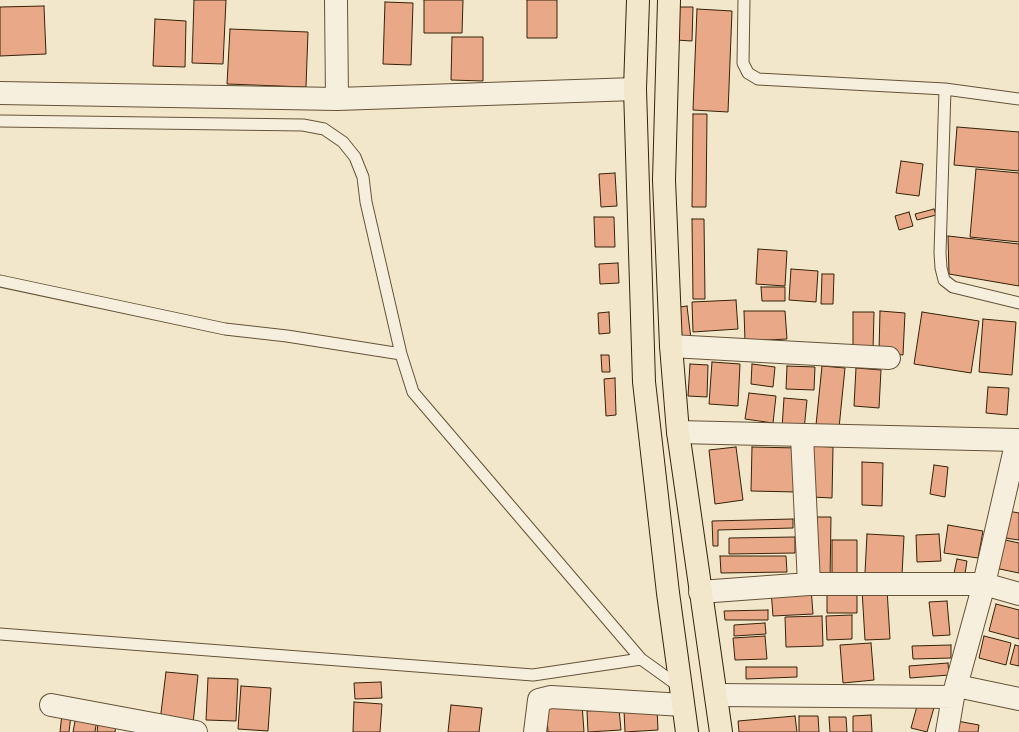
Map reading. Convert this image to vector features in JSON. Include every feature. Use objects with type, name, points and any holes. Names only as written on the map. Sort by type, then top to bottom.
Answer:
[{"type":"main road","points":[[638,0],[635,89],[644,382],[681,696],[687,732]]},
{"type":"main road","points":[[669,0],[664,180],[670,346],[678,432],[721,732]]},
{"type":"street","points":[[336,0],[337,99]]},
{"type":"street","points":[[0,93],[337,99],[635,89]]},
{"type":"street","points":[[670,346],[889,358]]},
{"type":"street","points":[[678,432],[802,436],[1018,437],[1011,498],[984,584],[955,691],[947,732]]},
{"type":"street","points":[[802,436],[808,584]]},
{"type":"street","points":[[700,592],[808,584],[984,584],[1019,594]]},
{"type":"street","points":[[716,695],[955,691],[1019,699]]},
{"type":"street","points":[[535,732],[539,700],[551,697],[681,696]]},
{"type":"street","points":[[51,705],[196,732]]},
{"type":"lane","points":[[744,0],[743,63],[748,73],[758,79],[945,89],[1019,99]]},
{"type":"lane","points":[[945,89],[940,253],[941,268],[944,280],[953,287],[1019,303]]},
{"type":"lane","points":[[0,121],[303,125],[324,130],[343,142],[355,157],[363,177],[366,202],[401,354],[413,392],[640,659],[681,696]]},
{"type":"lane","points":[[0,282],[225,329],[287,336],[401,354]]},
{"type":"lane","points":[[0,634],[533,675],[640,659]]},
{"type":"building","points":[[194,0],[226,0],[223,64],[192,63]]},
{"type":"building","points":[[424,0],[463,0],[462,33],[424,33]]},
{"type":"building","points":[[527,0],[557,0],[557,38],[527,38]]},
{"type":"building","points":[[385,2],[413,3],[411,65],[383,64]]},
{"type":"building","points":[[44,6],[46,54],[0,56],[0,7]]},
{"type":"building","points":[[678,7],[693,7],[692,41],[676,40]]},
{"type":"building","points":[[697,9],[732,11],[728,112],[693,110]]},
{"type":"building","points":[[155,19],[186,21],[185,67],[153,66]]},
{"type":"building","points":[[230,29],[308,32],[306,87],[227,84]]},
{"type":"building","points":[[452,37],[483,37],[483,81],[451,80]]},
{"type":"building","points":[[693,114],[707,114],[706,207],[692,207]]},
{"type":"building","points":[[957,127],[1019,132],[1019,171],[954,165]]},
{"type":"building","points":[[901,161],[923,164],[919,196],[896,193]]},
{"type":"building","points":[[976,169],[1019,173],[1019,242],[970,237]]},
{"type":"building","points":[[615,173],[617,206],[601,207],[599,174]]},
{"type":"building","points":[[934,209],[936,215],[917,220],[915,214]]},
{"type":"building","points":[[909,212],[913,226],[899,230],[895,216]]},
{"type":"building","points":[[594,217],[614,217],[615,247],[595,247]]},
{"type":"building","points":[[692,219],[704,219],[705,299],[693,299]]},
{"type":"building","points":[[948,236],[1019,244],[1019,286],[949,274]]},
{"type":"building","points":[[758,249],[787,251],[785,286],[756,284]]},
{"type":"building","points":[[618,263],[619,283],[600,284],[599,264]]},
{"type":"building","points":[[791,269],[818,271],[816,302],[789,300]]},
{"type":"building","points":[[822,274],[834,274],[833,304],[821,304]]},
{"type":"building","points":[[761,287],[785,287],[785,301],[762,301]]},
{"type":"building","points":[[736,300],[738,329],[693,332],[692,302]]},
{"type":"building","points":[[687,306],[691,339],[677,341],[673,308]]},
{"type":"building","points":[[744,311],[785,311],[787,339],[745,341]]},
{"type":"building","points":[[880,311],[905,313],[903,355],[879,352]]},
{"type":"building","points":[[609,312],[610,333],[599,334],[598,313]]},
{"type":"building","points":[[853,312],[874,312],[873,351],[853,351]]},
{"type":"building","points":[[922,312],[979,321],[971,373],[914,364]]},
{"type":"building","points":[[983,319],[1016,322],[1012,375],[979,372]]},
{"type":"building","points":[[601,355],[609,355],[610,372],[602,372]]},
{"type":"building","points":[[712,362],[740,364],[738,406],[709,404]]},
{"type":"building","points":[[690,364],[708,365],[707,397],[688,396]]},
{"type":"building","points":[[752,364],[775,367],[773,387],[751,384]]},
{"type":"building","points":[[787,366],[815,367],[814,390],[786,389]]},
{"type":"building","points":[[822,366],[845,368],[839,428],[816,425]]},
{"type":"building","points":[[856,368],[881,370],[879,408],[854,406]]},
{"type":"building","points":[[615,378],[616,415],[606,416],[604,379]]},
{"type":"building","points":[[988,387],[1009,388],[1007,415],[986,413]]},
{"type":"building","points":[[749,393],[776,396],[773,423],[745,419]]},
{"type":"building","points":[[784,398],[807,400],[804,430],[782,428]]},
{"type":"building","points":[[813,446],[833,447],[832,498],[812,497]]},
{"type":"building","points":[[736,447],[743,500],[715,504],[709,450]]},
{"type":"building","points":[[752,447],[798,448],[797,492],[751,491]]},
{"type":"building","points":[[862,462],[883,463],[882,506],[862,505]]},
{"type":"building","points":[[934,465],[948,467],[945,497],[930,494]]},
{"type":"building","points":[[1002,510],[1019,513],[1019,540],[998,537]]},
{"type":"building","points":[[814,517],[831,517],[830,581],[813,581]]},
{"type":"building","points":[[793,519],[793,528],[718,530],[718,546],[713,546],[712,521]]},
{"type":"building","points":[[948,525],[983,531],[978,558],[944,553]]},
{"type":"building","points":[[867,534],[904,536],[902,575],[865,573]]},
{"type":"building","points":[[939,534],[941,561],[917,562],[916,535]]},
{"type":"building","points":[[795,537],[795,553],[729,554],[729,538]]},
{"type":"building","points":[[996,538],[1019,543],[1019,573],[990,567]]},
{"type":"building","points":[[832,540],[857,540],[857,574],[832,574]]},
{"type":"building","points":[[720,556],[786,556],[787,572],[721,573]]},
{"type":"building","points":[[957,559],[967,561],[964,580],[953,578]]},
{"type":"building","points":[[811,588],[813,614],[773,616],[771,590]]},
{"type":"building","points":[[887,589],[890,639],[865,640],[862,590]]},
{"type":"building","points":[[827,591],[857,591],[857,613],[827,613]]},
{"type":"building","points":[[947,601],[950,635],[933,636],[929,602]]},
{"type":"building","points":[[996,604],[1019,610],[1019,639],[989,631]]},
{"type":"building","points":[[768,610],[768,620],[725,620],[724,611]]},
{"type":"building","points":[[852,615],[852,639],[827,640],[826,616]]},
{"type":"building","points":[[822,616],[823,646],[786,647],[785,617]]},
{"type":"building","points":[[765,623],[766,634],[734,636],[734,625]]},
{"type":"building","points":[[765,636],[767,659],[735,660],[733,638]]},
{"type":"building","points":[[984,636],[1011,643],[1006,665],[979,658]]},
{"type":"building","points":[[871,643],[874,680],[843,683],[840,645]]},
{"type":"building","points":[[951,645],[951,658],[913,659],[912,646]]},
{"type":"building","points":[[1015,645],[1019,646],[1019,666],[1010,664]]},
{"type":"building","points":[[948,663],[949,675],[910,678],[909,666]]},
{"type":"building","points":[[746,667],[797,667],[797,677],[746,679]]},
{"type":"building","points":[[166,672],[198,675],[193,724],[160,721]]},
{"type":"building","points":[[208,678],[238,679],[236,721],[206,720]]},
{"type":"building","points":[[381,682],[382,698],[355,699],[354,683]]},
{"type":"building","points":[[241,686],[271,688],[268,731],[238,729]]},
{"type":"building","points":[[919,699],[935,704],[927,732],[911,728]]},
{"type":"building","points":[[354,702],[382,704],[380,732],[353,732]]},
{"type":"building","points":[[582,704],[584,732],[548,732],[546,706]]},
{"type":"building","points":[[451,705],[482,708],[479,732],[448,732]]},
{"type":"building","points":[[657,708],[658,730],[625,732],[624,710]]},
{"type":"building","points":[[619,709],[621,730],[588,732],[587,711]]},
{"type":"building","points":[[62,714],[71,715],[69,732],[60,732]]},
{"type":"building","points":[[871,715],[872,732],[853,732],[853,716]]},
{"type":"building","points":[[76,716],[97,719],[95,732],[73,732]]},
{"type":"building","points":[[795,716],[797,732],[739,732],[738,721]]},
{"type":"building","points":[[799,716],[818,716],[819,732],[799,732]]},
{"type":"building","points":[[829,717],[846,717],[847,732],[830,732]]},
{"type":"building","points":[[957,721],[979,725],[978,732],[955,732]]},
{"type":"building","points":[[98,724],[116,726],[115,732],[97,732]]}]
